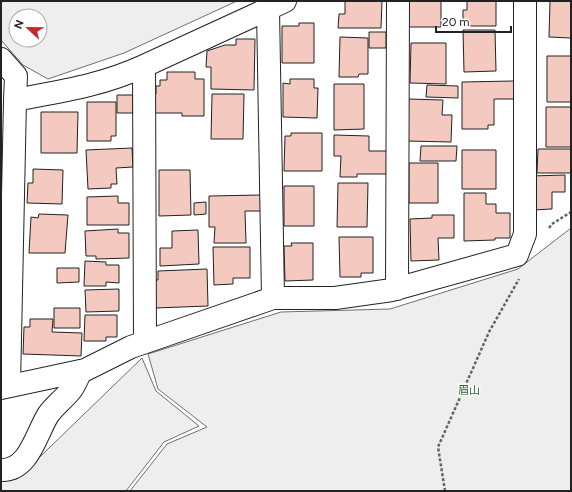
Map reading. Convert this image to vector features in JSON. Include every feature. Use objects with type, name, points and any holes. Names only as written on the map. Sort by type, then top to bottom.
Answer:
[{"type":"street","points":[[397,289],[398,1]]},
{"type":"street","points":[[1,59],[16,76],[5,387],[81,371],[131,347],[273,298],[335,298],[397,289],[517,255],[525,234],[525,1]]},
{"type":"street","points":[[15,100],[92,86],[117,78],[277,5],[273,298]]},
{"type":"street","points":[[144,66],[145,342]]},
{"type":"street","points":[[1,470],[7,470],[18,465],[31,450],[49,414],[72,390],[81,371]]},
{"type":"path","points":[[548,231],[552,224],[571,212]]},
{"type":"path","points":[[445,491],[438,447],[489,332],[520,278]]},
{"type":"green space","points":[[1,1],[237,1],[124,53],[48,79],[23,65],[8,48],[48,48],[48,8],[8,8],[8,48],[1,40]]},
{"type":"green space","name":"眉山","points":[[571,228],[571,491],[130,491],[167,444],[207,427],[158,389],[148,354],[281,312],[390,309],[518,269]]},
{"type":"green space","points":[[142,358],[156,391],[199,426],[164,442],[126,491],[1,491],[1,477],[17,479]]},
{"type":"building","points":[[345,1],[382,1],[381,28],[338,28],[339,14],[345,14]]},
{"type":"building","points":[[408,1],[441,1],[441,27],[408,27]]},
{"type":"building","points":[[467,1],[496,1],[496,26],[463,26],[463,10],[467,10]]},
{"type":"building","points":[[550,1],[571,1],[571,38],[549,37]]},
{"type":"building","points":[[299,23],[314,23],[314,63],[282,63],[282,26],[299,26]]},
{"type":"building","points":[[463,30],[495,30],[496,71],[464,72]]},
{"type":"building","points":[[369,32],[386,32],[386,48],[369,48]]},
{"type":"building","points":[[340,37],[368,38],[368,74],[359,74],[358,77],[339,77]]},
{"type":"building","points":[[236,39],[255,39],[254,90],[211,89],[211,67],[206,67],[207,51],[225,45],[236,45]]},
{"type":"building","points":[[411,43],[446,43],[446,84],[410,83]]},
{"type":"building","points":[[547,56],[571,56],[571,102],[547,102]]},
{"type":"building","points":[[167,72],[195,72],[195,79],[204,79],[204,116],[182,116],[182,113],[150,113],[150,94],[156,94],[156,86],[160,86],[160,80],[167,80]]},
{"type":"building","points":[[290,79],[314,79],[314,88],[318,88],[317,118],[283,117],[283,83],[290,84]]},
{"type":"building","points":[[514,81],[515,99],[494,99],[494,125],[488,125],[488,129],[462,129],[462,82]]},
{"type":"building","points":[[334,84],[364,84],[364,129],[334,130]]},
{"type":"building","points":[[427,85],[458,86],[458,98],[426,97]]},
{"type":"building","points":[[212,94],[244,94],[243,139],[211,139]]},
{"type":"building","points":[[117,95],[133,95],[133,113],[117,113]]},
{"type":"building","points":[[408,99],[443,100],[442,115],[452,115],[451,142],[407,141]]},
{"type":"building","points":[[87,102],[116,102],[116,136],[111,136],[111,141],[87,141]]},
{"type":"building","points":[[546,107],[571,107],[571,147],[546,147]]},
{"type":"building","points":[[41,112],[78,112],[77,153],[41,153]]},
{"type":"building","points":[[291,133],[322,133],[322,171],[284,171],[285,136],[291,136]]},
{"type":"building","points":[[334,135],[369,136],[369,151],[387,151],[387,174],[357,174],[357,177],[340,177],[341,156],[334,156]]},
{"type":"building","points":[[421,146],[457,146],[456,161],[420,161]]},
{"type":"building","points":[[132,148],[133,167],[116,168],[117,184],[111,184],[111,188],[88,189],[86,150]]},
{"type":"building","points":[[538,149],[571,149],[571,173],[537,173]]},
{"type":"building","points":[[462,150],[496,150],[496,189],[462,189]]},
{"type":"building","points":[[409,163],[438,163],[438,203],[409,203]]},
{"type":"building","points":[[33,169],[63,170],[62,204],[27,203],[28,183],[33,183]]},
{"type":"building","points":[[159,170],[190,170],[191,215],[159,216]]},
{"type":"building","points":[[565,175],[565,192],[552,192],[552,209],[532,210],[531,176]]},
{"type":"building","points":[[338,183],[368,183],[367,227],[337,227]]},
{"type":"building","points":[[284,186],[314,186],[314,226],[284,226]]},
{"type":"building","points":[[464,193],[486,193],[486,204],[496,204],[496,213],[510,213],[510,238],[464,241]]},
{"type":"building","points":[[261,195],[261,211],[245,211],[246,243],[214,243],[215,227],[209,227],[209,196]]},
{"type":"building","points":[[118,196],[118,203],[129,203],[129,225],[87,225],[87,197]]},
{"type":"building","points":[[206,202],[206,214],[194,215],[194,203]]},
{"type":"building","points":[[39,214],[68,215],[65,253],[29,253],[31,217],[38,218]]},
{"type":"building","points":[[432,215],[454,215],[454,238],[438,238],[439,260],[411,261],[410,219],[432,218]]},
{"type":"building","points":[[118,229],[118,233],[129,233],[129,258],[96,259],[96,256],[86,256],[85,231]]},
{"type":"building","points":[[198,230],[199,264],[160,266],[160,248],[172,248],[172,231]]},
{"type":"building","points":[[339,237],[373,237],[373,273],[361,273],[361,277],[340,277]]},
{"type":"building","points":[[291,243],[313,243],[313,280],[285,281],[284,246],[292,246]]},
{"type":"building","points":[[213,247],[250,247],[250,278],[233,278],[233,284],[214,285]]},
{"type":"building","points":[[85,261],[106,262],[106,265],[119,265],[119,283],[106,282],[106,286],[84,286]]},
{"type":"building","points":[[57,268],[79,268],[79,282],[57,283]]},
{"type":"building","points":[[207,269],[208,306],[155,308],[155,280],[158,280],[158,271]]},
{"type":"building","points":[[119,289],[119,311],[86,312],[85,290]]},
{"type":"building","points":[[54,308],[80,308],[80,328],[54,328]]},
{"type":"building","points":[[85,315],[117,315],[117,337],[106,337],[106,341],[84,341]]},
{"type":"building","points":[[30,319],[53,319],[52,332],[82,333],[81,356],[23,354],[24,327],[30,327]]}]
